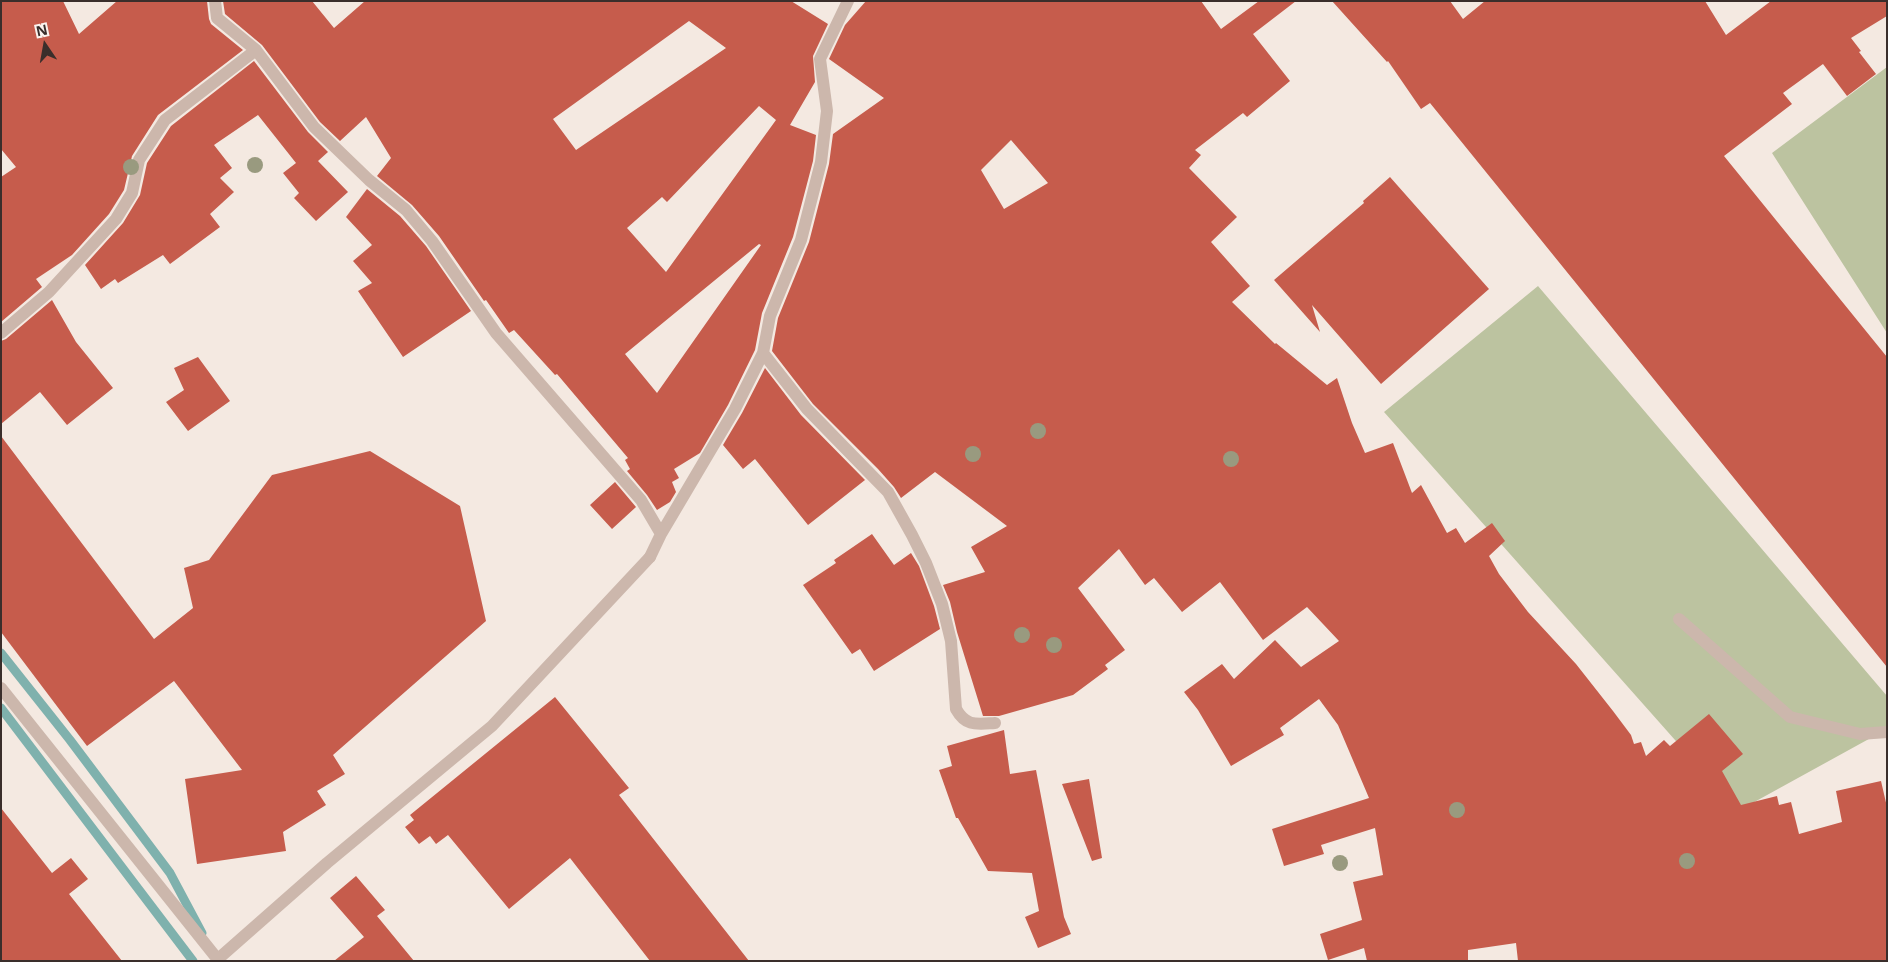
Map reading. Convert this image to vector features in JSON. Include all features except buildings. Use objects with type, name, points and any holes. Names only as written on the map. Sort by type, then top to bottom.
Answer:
[{"type":"street","points":[[215,1],[216,18],[256,50],[314,127],[369,180],[406,210],[432,241],[496,333],[641,500],[662,534]]},
{"type":"street","points":[[1,688],[219,960],[327,863],[492,726],[650,557],[735,409],[763,353],[770,316],[801,240],[821,162],[827,111],[820,60],[848,1]]},
{"type":"street","points":[[1,333],[49,292],[116,219],[132,193],[139,160],[164,120],[256,50]]},
{"type":"street","points":[[763,353],[807,409],[888,492],[926,563],[942,604],[951,641],[956,709],[961,718],[970,723],[995,723]]},
{"type":"street","points":[[1679,619],[1790,717],[1860,734],[1887,732]]},
{"type":"green space","points":[[1887,67],[1887,333],[1772,153]]},
{"type":"green space","points":[[1538,286],[1887,696],[1887,729],[1738,811],[1384,412]]},
{"type":"waterway","points":[[1,653],[70,740],[170,873],[202,933]]},
{"type":"waterway","points":[[1,708],[193,961]]}]
